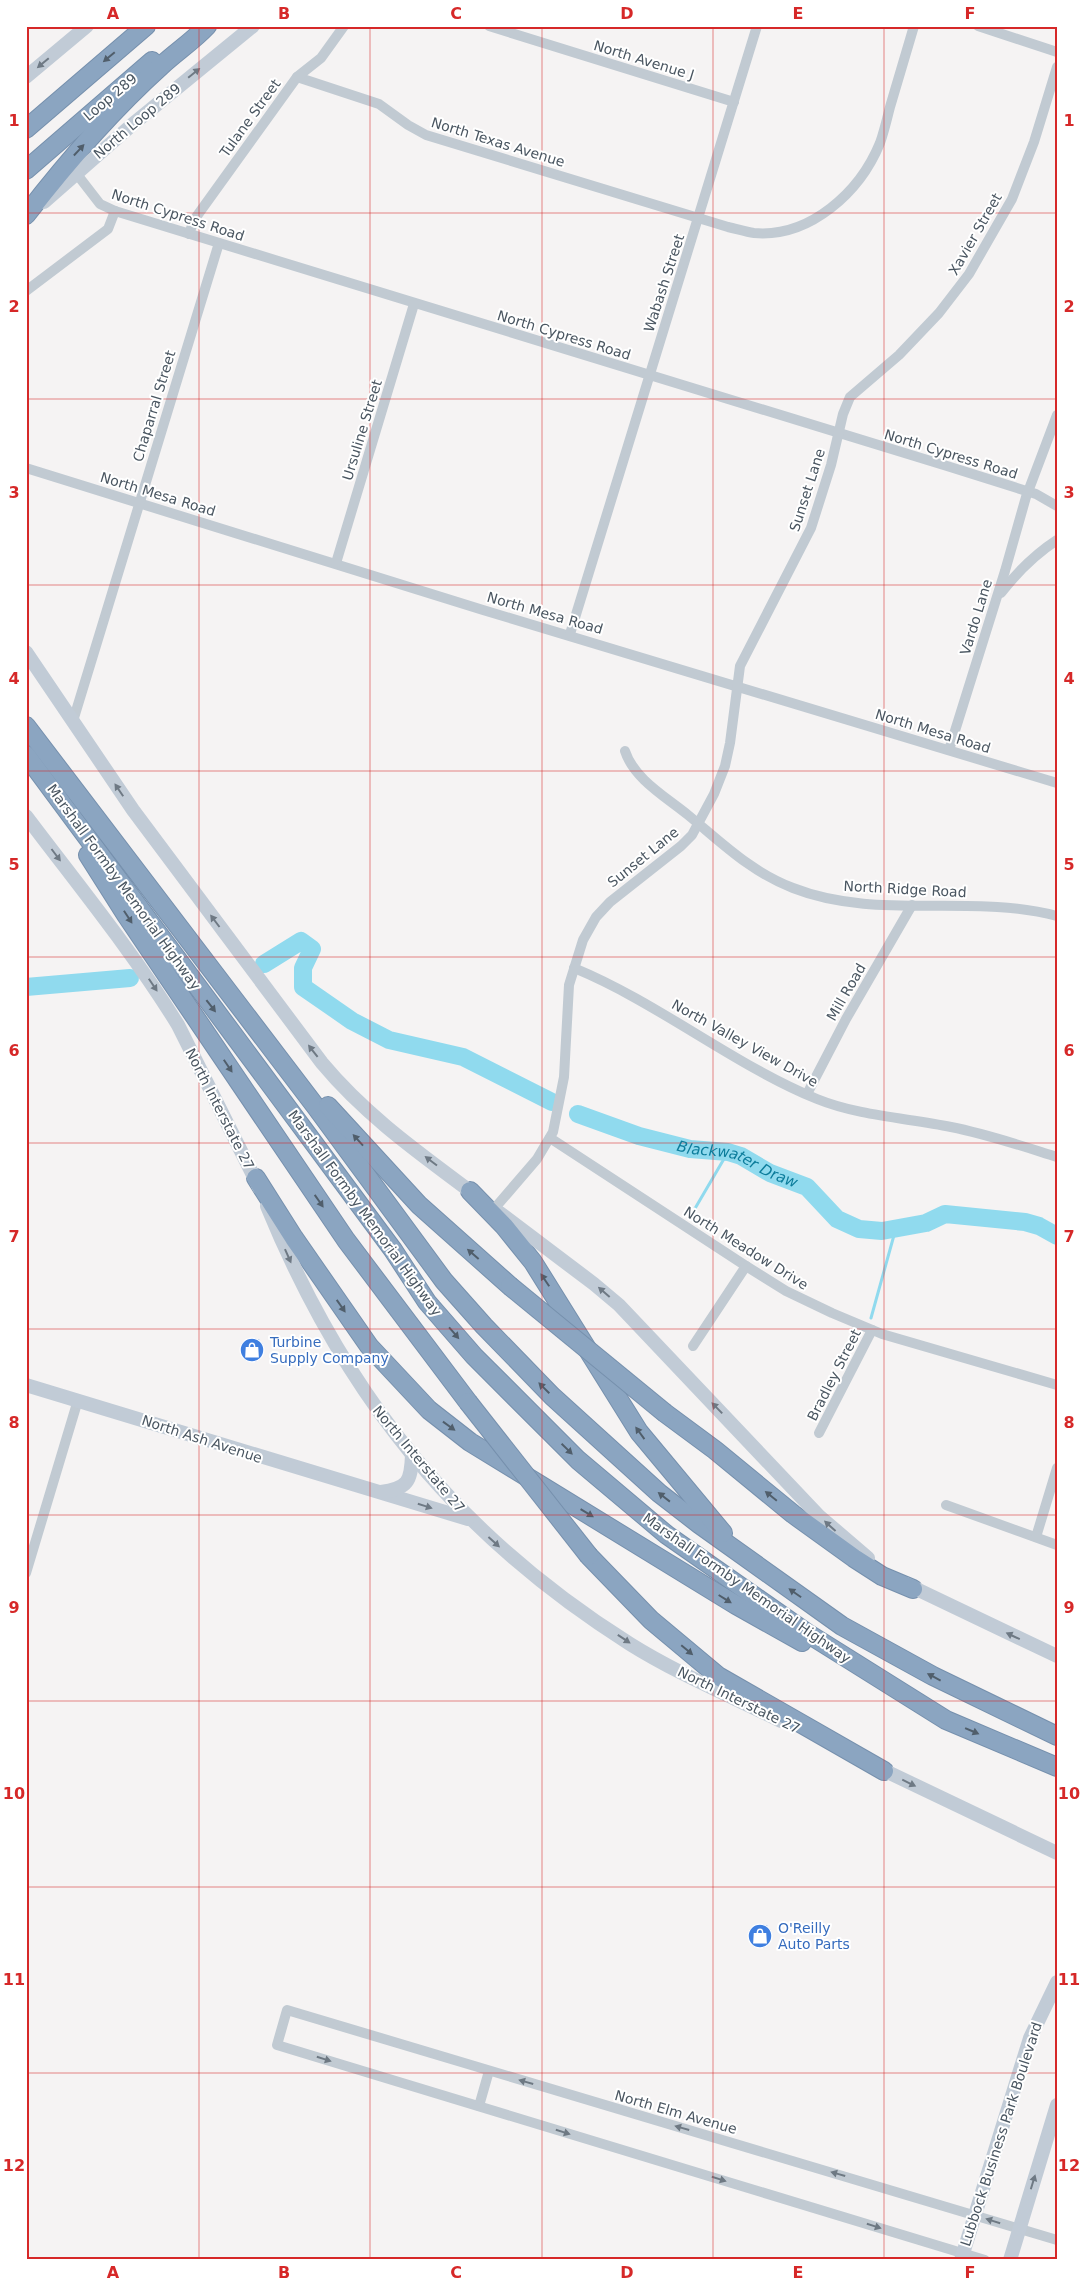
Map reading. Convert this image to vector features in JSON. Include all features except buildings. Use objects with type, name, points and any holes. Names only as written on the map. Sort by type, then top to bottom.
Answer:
[{"type":"highway","points":[[26,129],[146,26]]},
{"type":"highway","name":"Loop 289","points":[[26,170],[98,106],[195,26]]},
{"type":"highway","points":[[26,216],[65,165],[161,66],[207,26]]},
{"type":"highway","name":"Marshall Formby Memorial Highway","points":[[26,726],[316,1108],[433,1267],[484,1326],[558,1402],[632,1470],[699,1524],[842,1626],[933,1676],[1057,1736]]},
{"type":"highway","points":[[26,757],[126,915],[318,1200],[468,1402],[589,1556],[651,1620],[718,1676],[884,1771]]},
{"type":"highway","name":"Marshall Formby Memorial Highway","points":[[26,757],[393,1250],[427,1302],[474,1356],[578,1460],[667,1535],[807,1633],[946,1720],[1057,1767]]},
{"type":"highway","points":[[223,987],[386,1172],[455,1239],[664,1412],[715,1450],[793,1514],[882,1576],[913,1589]]},
{"type":"highway","points":[[256,1178],[341,1308],[370,1346],[401,1382],[444,1422],[470,1442],[736,1606],[946,1720]]},
{"type":"highway","points":[[470,1191],[504,1226],[533,1262],[638,1432],[738,1551]]},
{"type":"main road","points":[[26,77],[87,26]]},
{"type":"main road","name":"North Loop 289","points":[[26,220],[76,173],[253,26]]},
{"type":"main road","points":[[26,652],[166,857],[256,978],[337,1081],[380,1123],[594,1284],[619,1305],[819,1516],[881,1569],[913,1589],[1057,1656]]},
{"type":"main road","name":"North Interstate 27","points":[[26,816],[161,998],[178,1026],[256,1178],[289,1258],[337,1350],[383,1419],[412,1455],[471,1520],[524,1568],[566,1601],[631,1644],[701,1682],[1057,1852]]},
{"type":"main road","name":"North Ash Avenue","points":[[26,1385],[211,1443],[471,1520]]},
{"type":"main road","name":"North Ash Avenue","points":[[378,1492],[396,1490],[404,1485],[412,1469],[412,1455]]},
{"type":"main road","name":"Lubbock Business Park Boulevard","points":[[962,2256],[1030,2038],[1057,1982]]},
{"type":"main road","points":[[1010,2260],[1057,2105]]},
{"type":"street","name":"Tulane Street","points":[[189,234],[194,220],[297,77],[321,58],[344,26]]},
{"type":"street","name":"North Avenue J","points":[[489,26],[734,102]]},
{"type":"street","name":"Wabash Street","points":[[570,634],[757,26]]},
{"type":"street","name":"North Texas Avenue","points":[[297,77],[379,104],[408,125],[426,135],[699,218],[755,233],[781,231],[810,222],[835,204],[862,175],[880,143],[914,26]]},
{"type":"street","points":[[978,26],[1057,52]]},
{"type":"street","name":"Xavier Street","points":[[838,433],[850,397],[899,355],[939,313],[970,274],[991,239],[1012,199],[1034,142],[1057,67]]},
{"type":"street","name":"North Cypress Road","points":[[76,173],[100,204],[115,211],[1028,492],[1057,506]]},
{"type":"street","points":[[26,290],[108,229],[115,211]]},
{"type":"street","name":"Chaparral Street","points":[[73,721],[138,502],[219,243]]},
{"type":"street","name":"Ursuline Street","points":[[336,563],[414,304]]},
{"type":"street","name":"Vardo Lane","points":[[949,750],[1028,492],[1057,414]]},
{"type":"street","name":"Sunset Lane","points":[[494,1209],[537,1159],[550,1138],[557,1116],[564,1077],[567,997],[583,940],[596,917],[610,902],[681,846],[699,824],[714,794],[726,766],[736,685],[745,654],[811,528],[838,433]]},
{"type":"street","name":"North Mesa Road","points":[[26,468],[483,610],[570,634],[1057,783]]},
{"type":"street","points":[[996,600],[1017,572],[1038,552],[1057,540]]},
{"type":"street","name":"North Ridge Road","points":[[625,751],[633,769],[739,859],[772,879],[794,889],[833,899],[912,905],[994,907],[1031,910],[1057,916]]},
{"type":"street","name":"Mill Road","points":[[807,1094],[846,1018],[912,905]]},
{"type":"street","name":"North Valley View Drive","points":[[574,968],[606,981],[746,1062],[807,1094],[835,1106],[951,1127],[1057,1157]]},
{"type":"street","name":"North Meadow Drive","points":[[550,1138],[786,1291],[872,1330],[1057,1385]]},
{"type":"street","points":[[693,1346],[746,1266]]},
{"type":"street","name":"Bradley Street","points":[[819,1433],[872,1330]]},
{"type":"street","points":[[26,1573],[78,1400]]},
{"type":"street","points":[[1036,1537],[1057,1468]]},
{"type":"street","points":[[946,1505],[1057,1544]]},
{"type":"street","name":"North Elm Avenue","points":[[479,2106],[277,2045],[287,2010],[1057,2240]]},
{"type":"street","points":[[489,2071],[479,2106],[962,2256],[985,2260]]},
{"type":"waterway","name":"Blackwater Draw","points":[[264,964],[301,941],[312,949],[303,968],[303,987],[352,1021],[389,1040],[463,1057],[552,1102]]},
{"type":"waterway","name":"Blackwater Draw","points":[[26,987],[130,978]]},
{"type":"waterway","name":"Blackwater Draw","points":[[578,1114],[639,1136],[690,1149],[728,1152],[741,1156],[770,1173],[807,1187],[837,1219],[859,1229],[882,1231],[926,1223],[945,1214],[1025,1222],[1039,1226],[1057,1236]]},
{"type":"waterway","points":[[690,1217],[728,1152]]},
{"type":"waterway","points":[[871,1318],[896,1228]]},
{"type":"place","name":"Turbine Supply Company","points":[[252,1350]]},
{"type":"place","name":"O'Reilly Auto Parts","points":[[760,1936]]}]
